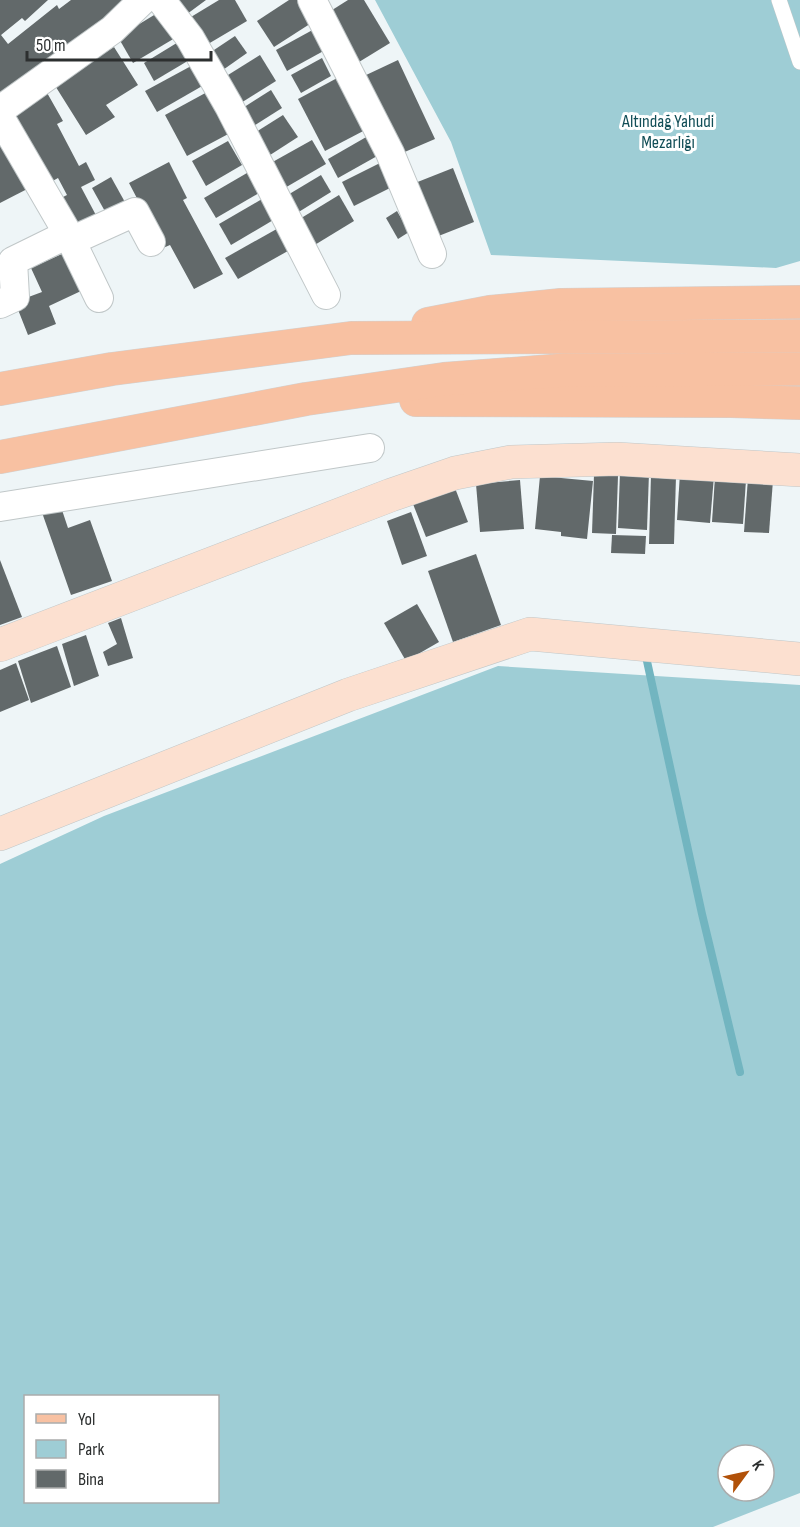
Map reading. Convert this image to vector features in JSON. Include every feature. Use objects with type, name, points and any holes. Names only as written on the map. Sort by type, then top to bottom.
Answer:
[{"type":"main road","points":[[0,389],[112,369],[351,338],[490,312],[561,305],[800,302]]},
{"type":"main road","points":[[0,457],[306,399],[444,378],[565,354],[800,336]]},
{"type":"main road","points":[[351,338],[800,369]]},
{"type":"main road","points":[[306,399],[800,402]]},
{"type":"street","points":[[0,110],[112,30],[143,0]]},
{"type":"street","points":[[161,0],[190,38],[229,106],[326,295]]},
{"type":"street","points":[[312,0],[390,153],[432,254]]},
{"type":"street","points":[[0,117],[70,238],[99,298]]},
{"type":"street","points":[[0,304],[15,297],[13,261],[135,212],[151,242]]},
{"type":"street","points":[[0,507],[370,448]]},
{"type":"street","points":[[0,645],[380,499],[455,473],[511,462],[617,459],[800,470]]},
{"type":"street","points":[[0,834],[348,694],[530,634],[800,659]]},
{"type":"lane","points":[[779,0],[800,62]]},
{"type":"green space","name":"Altındağ Yahudi Mezarlığı","points":[[375,0],[800,0],[800,261],[776,268],[491,255],[451,142]]},
{"type":"green space","points":[[498,666],[800,685],[800,1493],[776,1502],[776,1443],[716,1443],[716,1503],[774,1503],[713,1527],[0,1527],[0,864],[104,816]]},
{"type":"building","points":[[0,0],[48,0],[25,21],[22,18],[1,35],[8,44],[57,5],[59,9],[71,0],[129,0],[0,103]]},
{"type":"building","points":[[171,0],[206,0],[183,17]]},
{"type":"building","points":[[219,0],[235,0],[247,21],[203,47],[186,20]]},
{"type":"building","points":[[289,0],[303,0],[316,20],[274,47],[257,21]]},
{"type":"building","points":[[348,0],[364,0],[390,43],[359,62],[329,12]]},
{"type":"building","points":[[164,9],[180,35],[133,63],[118,37]]},
{"type":"building","points":[[318,27],[329,48],[287,71],[276,50]]},
{"type":"building","points":[[235,36],[247,53],[220,72],[208,54]]},
{"type":"building","points":[[180,41],[191,59],[154,81],[144,63]]},
{"type":"building","points":[[114,47],[138,85],[106,105],[115,117],[86,135],[54,84]]},
{"type":"building","points":[[260,55],[276,81],[236,106],[220,80]]},
{"type":"building","points":[[322,58],[331,76],[301,93],[291,75]]},
{"type":"building","points":[[398,60],[435,139],[400,154],[364,76]]},
{"type":"building","points":[[193,65],[204,85],[157,112],[145,91]]},
{"type":"building","points":[[341,76],[369,128],[325,151],[298,99]]},
{"type":"building","points":[[271,90],[282,108],[249,129],[238,111]]},
{"type":"building","points":[[46,91],[63,121],[57,124],[79,166],[86,162],[95,180],[81,187],[98,219],[76,231],[59,199],[67,195],[58,178],[49,183],[9,110]]},
{"type":"building","points":[[209,91],[232,132],[187,156],[165,115]]},
{"type":"building","points":[[283,115],[298,137],[267,157],[253,134]]},
{"type":"building","points":[[0,125],[33,186],[0,203]]},
{"type":"building","points":[[368,136],[379,155],[338,178],[328,159]]},
{"type":"building","points":[[312,140],[326,164],[283,189],[269,164]]},
{"type":"building","points":[[228,141],[242,165],[206,186],[192,161]]},
{"type":"building","points":[[169,162],[187,198],[183,200],[223,274],[194,289],[170,245],[163,248],[129,183]]},
{"type":"building","points":[[380,163],[392,187],[354,206],[342,182]]},
{"type":"building","points":[[453,168],[474,222],[436,237],[415,183]]},
{"type":"building","points":[[247,173],[259,193],[216,218],[204,198]]},
{"type":"building","points":[[321,175],[331,192],[297,213],[286,196]]},
{"type":"building","points":[[111,177],[126,204],[107,215],[92,188]]},
{"type":"building","points":[[339,195],[354,221],[313,246],[298,220]]},
{"type":"building","points":[[262,199],[275,219],[231,245],[219,224]]},
{"type":"building","points":[[397,211],[409,232],[398,239],[386,218]]},
{"type":"building","points":[[282,226],[295,247],[238,279],[225,258]]},
{"type":"building","points":[[64,253],[81,291],[49,306],[56,324],[28,335],[15,302],[42,292],[31,268]]},
{"type":"building","points":[[620,472],[649,473],[647,530],[618,528]]},
{"type":"building","points":[[680,473],[714,476],[710,523],[677,520]]},
{"type":"building","points":[[594,475],[618,476],[616,534],[592,533]]},
{"type":"building","points":[[651,475],[676,476],[674,544],[649,544]]},
{"type":"building","points":[[540,476],[593,481],[587,539],[561,536],[561,532],[535,529]]},
{"type":"building","points":[[715,477],[746,480],[743,524],[712,522]]},
{"type":"building","points":[[748,478],[773,480],[769,533],[744,532]]},
{"type":"building","points":[[520,480],[524,529],[480,532],[476,484]]},
{"type":"building","points":[[455,488],[468,522],[426,537],[413,504]]},
{"type":"building","points":[[58,498],[68,528],[90,520],[112,581],[71,595],[39,504]]},
{"type":"building","points":[[411,512],[427,556],[402,565],[387,521]]},
{"type":"building","points":[[612,535],[646,536],[645,554],[611,553]]},
{"type":"building","points":[[476,554],[501,625],[453,642],[428,571]]},
{"type":"building","points":[[0,560],[22,617],[0,625]]},
{"type":"building","points":[[417,604],[439,642],[406,661],[384,623]]},
{"type":"building","points":[[121,618],[133,658],[108,666],[103,652],[117,644],[108,623]]},
{"type":"building","points":[[86,635],[99,676],[74,686],[62,644]]},
{"type":"building","points":[[57,646],[71,687],[31,703],[18,661]]},
{"type":"building","points":[[16,663],[29,700],[0,712],[0,670]]},
{"type":"waterway","points":[[645,652],[702,914],[740,1072]]}]
